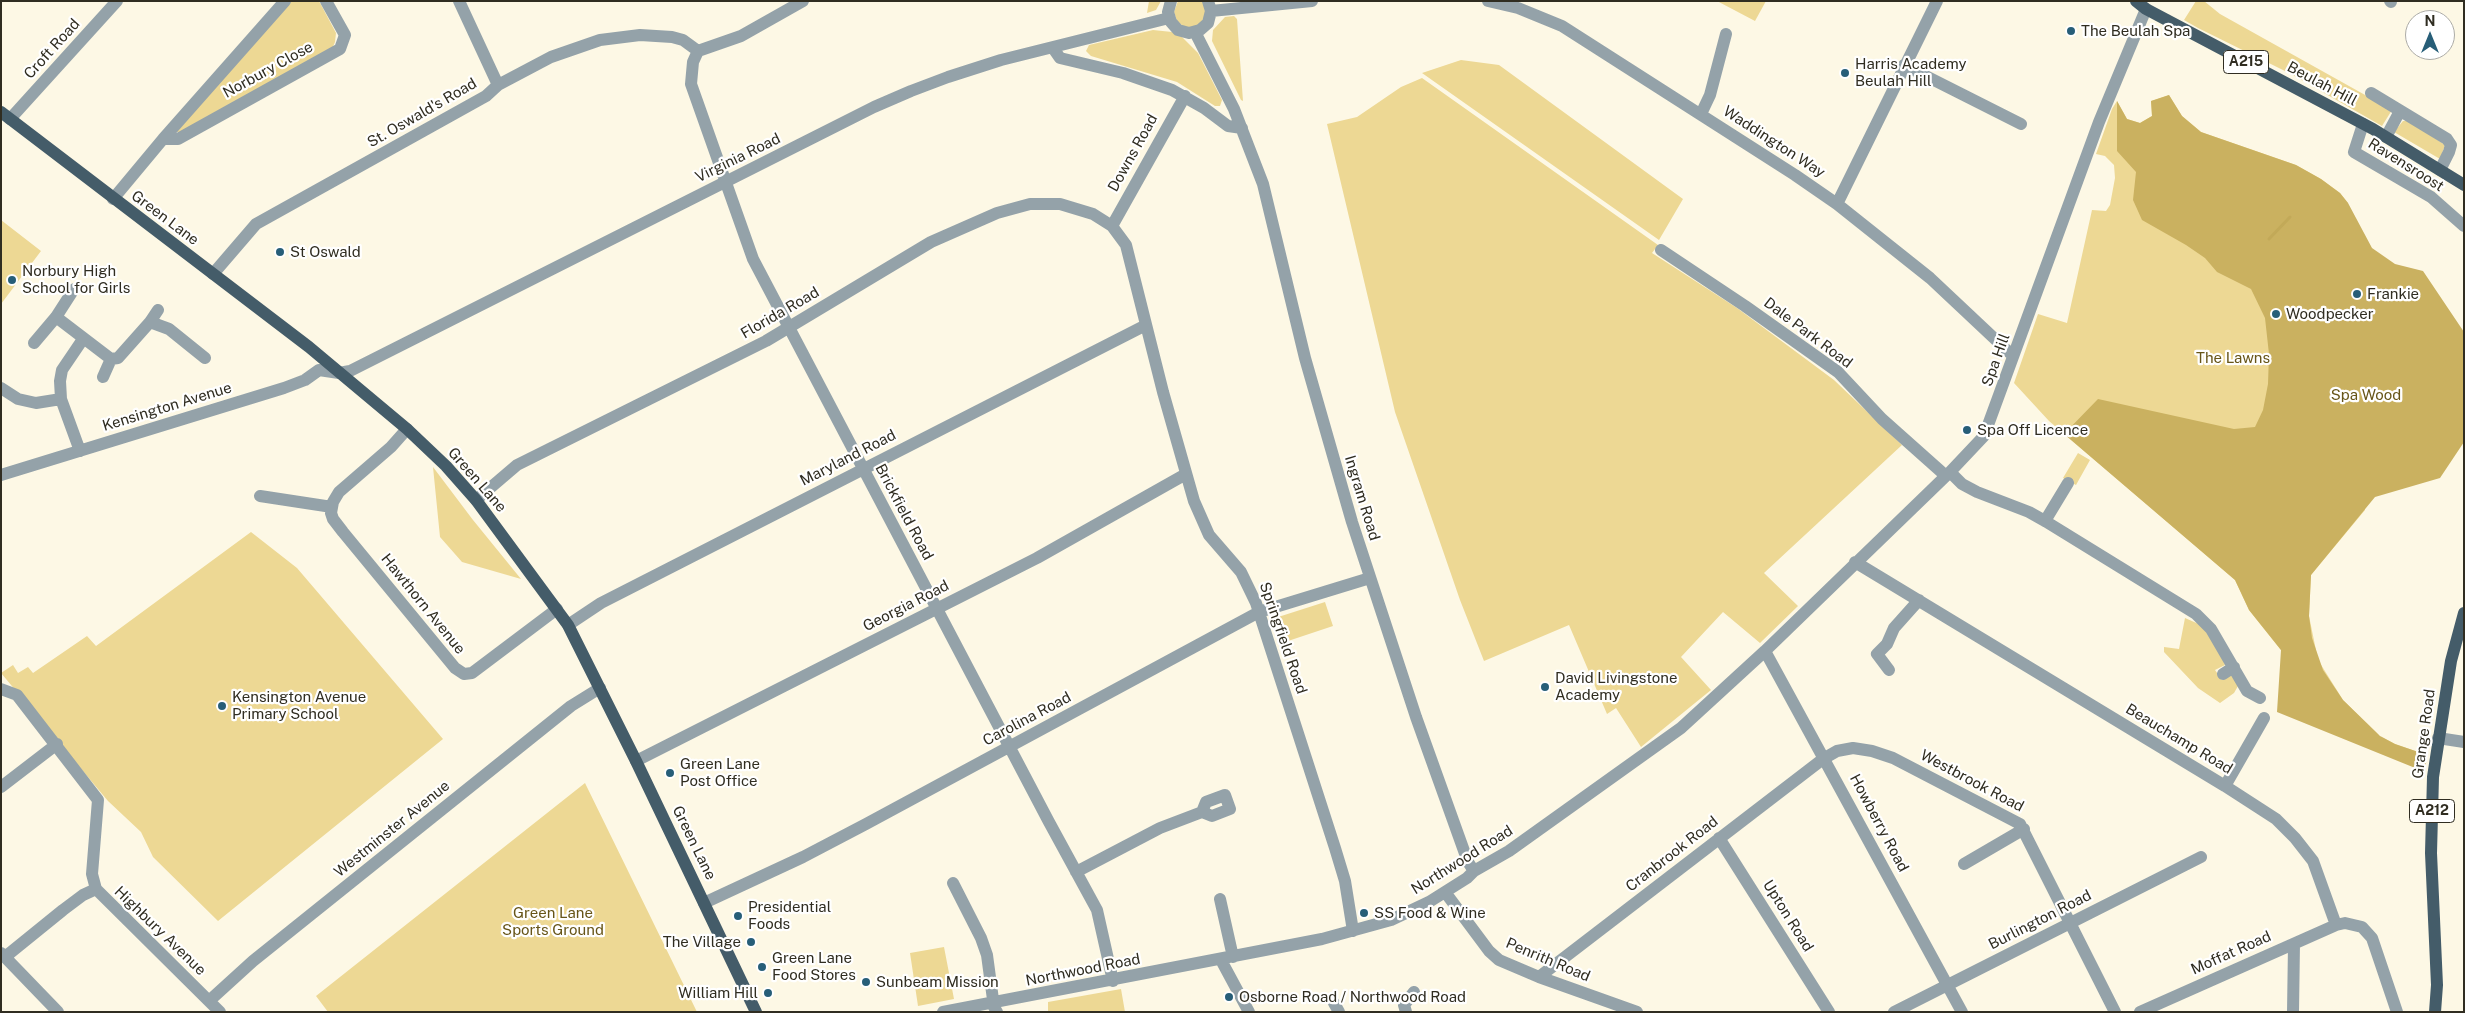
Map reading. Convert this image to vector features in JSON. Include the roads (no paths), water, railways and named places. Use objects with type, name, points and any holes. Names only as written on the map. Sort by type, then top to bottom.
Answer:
[{"type":"main road","name":"Beulah Hill","points":[[2141,5],[2363,124],[2464,185]]},
{"type":"main road","name":"Green Lane","points":[[6,116],[339,373],[406,429],[446,466],[476,500],[568,625],[636,761],[756,1012]]},
{"type":"main road","name":"Grange Road","points":[[2435,1012],[2436,985],[2431,853],[2433,777],[2451,661],[2464,613]]},
{"type":"street","name":"Croft Road","points":[[6,116],[117,1]]},
{"type":"street","name":"Norbury Close","points":[[113,199],[163,139],[285,1]]},
{"type":"street","name":"Norbury Close","points":[[163,139],[178,139],[340,49],[345,35],[326,1]]},
{"type":"street","points":[[458,1],[498,85]]},
{"type":"street","points":[[698,51],[741,36],[803,1]]},
{"type":"street","points":[[1171,1],[1169,18],[1178,30],[1195,32],[1208,23],[1210,6],[1312,1]]},
{"type":"street","name":"Waddington Way","points":[[1488,1],[1518,8],[1562,26],[1838,204],[1930,278],[2014,356]]},
{"type":"street","points":[[1838,204],[1904,65],[1937,1]]},
{"type":"street","name":"Spa Hill","points":[[1766,651],[1855,562],[1948,474],[1984,436],[2141,5]]},
{"type":"street","name":"Virginia Road","points":[[339,373],[350,371],[725,182],[911,91],[976,68],[1169,18]]},
{"type":"street","name":"Ingram Road","points":[[1195,32],[1242,128],[1265,190],[1318,409],[1370,578],[1462,846],[1474,871]]},
{"type":"street","points":[[1701,114],[1710,95],[1726,34]]},
{"type":"street","name":"St. Oswald's Road","points":[[213,274],[256,224],[486,96],[498,85],[567,50],[614,37],[640,35],[672,37],[683,40],[698,51]]},
{"type":"street","points":[[1053,48],[1060,58],[1123,73],[1185,96],[1228,126],[1242,128]]},
{"type":"street","name":"Brickfield Road","points":[[698,51],[693,62],[691,84],[753,259],[1101,920],[1113,981]]},
{"type":"street","points":[[1904,65],[2021,124]]},
{"type":"street","points":[[2371,93],[2447,139],[2451,145],[2440,170]]},
{"type":"street","name":"Downs Road","points":[[1112,226],[1185,96]]},
{"type":"street","points":[[2386,137],[2400,111]]},
{"type":"street","name":"Ravensroost","points":[[2363,124],[2354,152],[2432,198],[2464,226]]},
{"type":"street","name":"Florida Road","points":[[476,500],[517,465],[789,328],[913,252],[997,213],[1030,204],[1060,204],[1093,214],[1112,226]]},
{"type":"street","name":"Springfield Road","points":[[1112,226],[1126,245],[1186,474],[1204,526],[1216,545],[1242,572],[1259,612],[1345,881],[1353,931]]},
{"type":"street","name":"Dale Park Road","points":[[1660,250],[1745,306],[1838,372],[1882,419],[1948,474]]},
{"type":"street","points":[[34,343],[56,317],[74,289]]},
{"type":"street","points":[[56,317],[111,359],[118,358],[150,322],[158,310]]},
{"type":"street","points":[[150,322],[169,329],[205,358]]},
{"type":"street","name":"Maryland Road","points":[[568,625],[601,603],[1146,324]]},
{"type":"street","points":[[80,451],[61,399],[62,370],[83,339]]},
{"type":"street","points":[[103,377],[111,359]]},
{"type":"street","name":"Kensington Avenue","points":[[1,475],[284,388],[305,380],[319,370],[339,373]]},
{"type":"street","points":[[2,389],[18,399],[36,403],[61,399]]},
{"type":"street","points":[[260,496],[332,507],[339,492],[391,447],[406,429]]},
{"type":"street","name":"Georgia Road","points":[[636,761],[1069,541],[1186,474]]},
{"type":"street","points":[[1948,474],[1976,492],[2029,512],[2045,521],[2196,614],[2211,629],[2247,691],[2260,698]]},
{"type":"street","points":[[2045,521],[2068,483]]},
{"type":"street","name":"Hawthorn Avenue","points":[[332,507],[333,519],[338,526],[459,672],[468,674],[477,670],[557,609]]},
{"type":"street","name":"Beauchamp Road","points":[[1855,562],[2225,786],[2276,820],[2305,850],[2320,874],[2336,925]]},
{"type":"street","name":"Carolina Road","points":[[704,902],[803,857],[1259,612],[1370,578]]},
{"type":"street","points":[[1889,670],[1877,654],[1887,644],[1894,628],[1918,600]]},
{"type":"street","name":"Howberry Road","points":[[1766,651],[1962,1012]]},
{"type":"street","name":"Northwood Road","points":[[943,1012],[996,1007],[1353,931],[1391,920],[1445,892],[1474,871],[1528,838],[1681,728],[1766,651]]},
{"type":"street","points":[[2223,674],[2234,667]]},
{"type":"street","name":"Westminster Avenue","points":[[208,1001],[253,961],[571,706],[600,688]]},
{"type":"street","points":[[1,689],[17,695],[57,744],[98,800],[92,874],[96,889]]},
{"type":"street","points":[[2225,786],[2264,718]]},
{"type":"street","points":[[2438,738],[2464,742]]},
{"type":"street","points":[[1,787],[57,744]]},
{"type":"street","name":"Westbrook Road","points":[[1825,757],[1837,751],[1853,748],[1882,754],[1933,777],[2013,820],[2024,829],[2114,1012]]},
{"type":"street","name":"Cranbrook Road","points":[[1539,977],[1825,757]]},
{"type":"street","points":[[1076,872],[1143,835],[1202,812]]},
{"type":"street","points":[[1964,864],[2024,829]]},
{"type":"street","name":"Upton Road","points":[[1719,838],[1829,1012]]},
{"type":"street","name":"Burlington Road","points":[[1894,1012],[2201,857]]},
{"type":"street","points":[[952,884],[981,938],[987,955],[996,1007]]},
{"type":"street","name":"Highbury Avenue","points":[[3,955],[83,895],[96,889],[220,1012]]},
{"type":"street","name":"Penrith Road","points":[[1445,892],[1494,956],[1539,977],[1637,1012]]},
{"type":"street","points":[[1220,899],[1227,958],[1249,1012]]},
{"type":"street","points":[[2336,925],[2350,923],[2366,930],[2372,938],[2397,1012]]},
{"type":"street","name":"Moffat Road","points":[[2140,1012],[2336,925]]},
{"type":"street","points":[[2293,1012],[2294,944]]},
{"type":"street","points":[[3,955],[58,1012]]},
{"type":"street","points":[[1406,1012],[1404,1005],[1414,992]]},
{"type":"waterway","points":[[2269,239],[2290,217]]},
{"type":"place","name":"The Beulah Spa","points":[[2071,31]]},
{"type":"place","name":"Harris Academy Beulah Hill","points":[[1845,73]]},
{"type":"place","name":"St Oswald","points":[[280,252]]},
{"type":"place","name":"Norbury High School for Girls","points":[[12,280]]},
{"type":"place","name":"Frankie","points":[[2357,294]]},
{"type":"place","name":"Woodpecker","points":[[2276,314]]},
{"type":"place","name":"Spa Off Licence","points":[[1967,430]]},
{"type":"place","name":"David Livingstone Academy","points":[[1545,687]]},
{"type":"place","name":"Kensington Avenue Primary School","points":[[222,706]]},
{"type":"place","name":"Green Lane Post Office","points":[[670,773]]},
{"type":"place","name":"SS Food & Wine","points":[[1364,913]]},
{"type":"place","name":"Presidential Foods","points":[[738,916]]},
{"type":"place","name":"The Village","points":[[751,942]]},
{"type":"place","name":"Green Lane Food Stores","points":[[762,967]]},
{"type":"place","name":"Sunbeam Mission","points":[[866,982]]},
{"type":"place","name":"William Hill","points":[[768,993]]},
{"type":"place","name":"Osborne Road / Northwood Road","points":[[1229,997]]},
{"type":"park label","name":"The Lawns","points":[[2233,358]]},
{"type":"park label","name":"Spa Wood","points":[[2366,395]]},
{"type":"park label","name":"Green Lane Sports Ground","points":[[553,922]]}]
